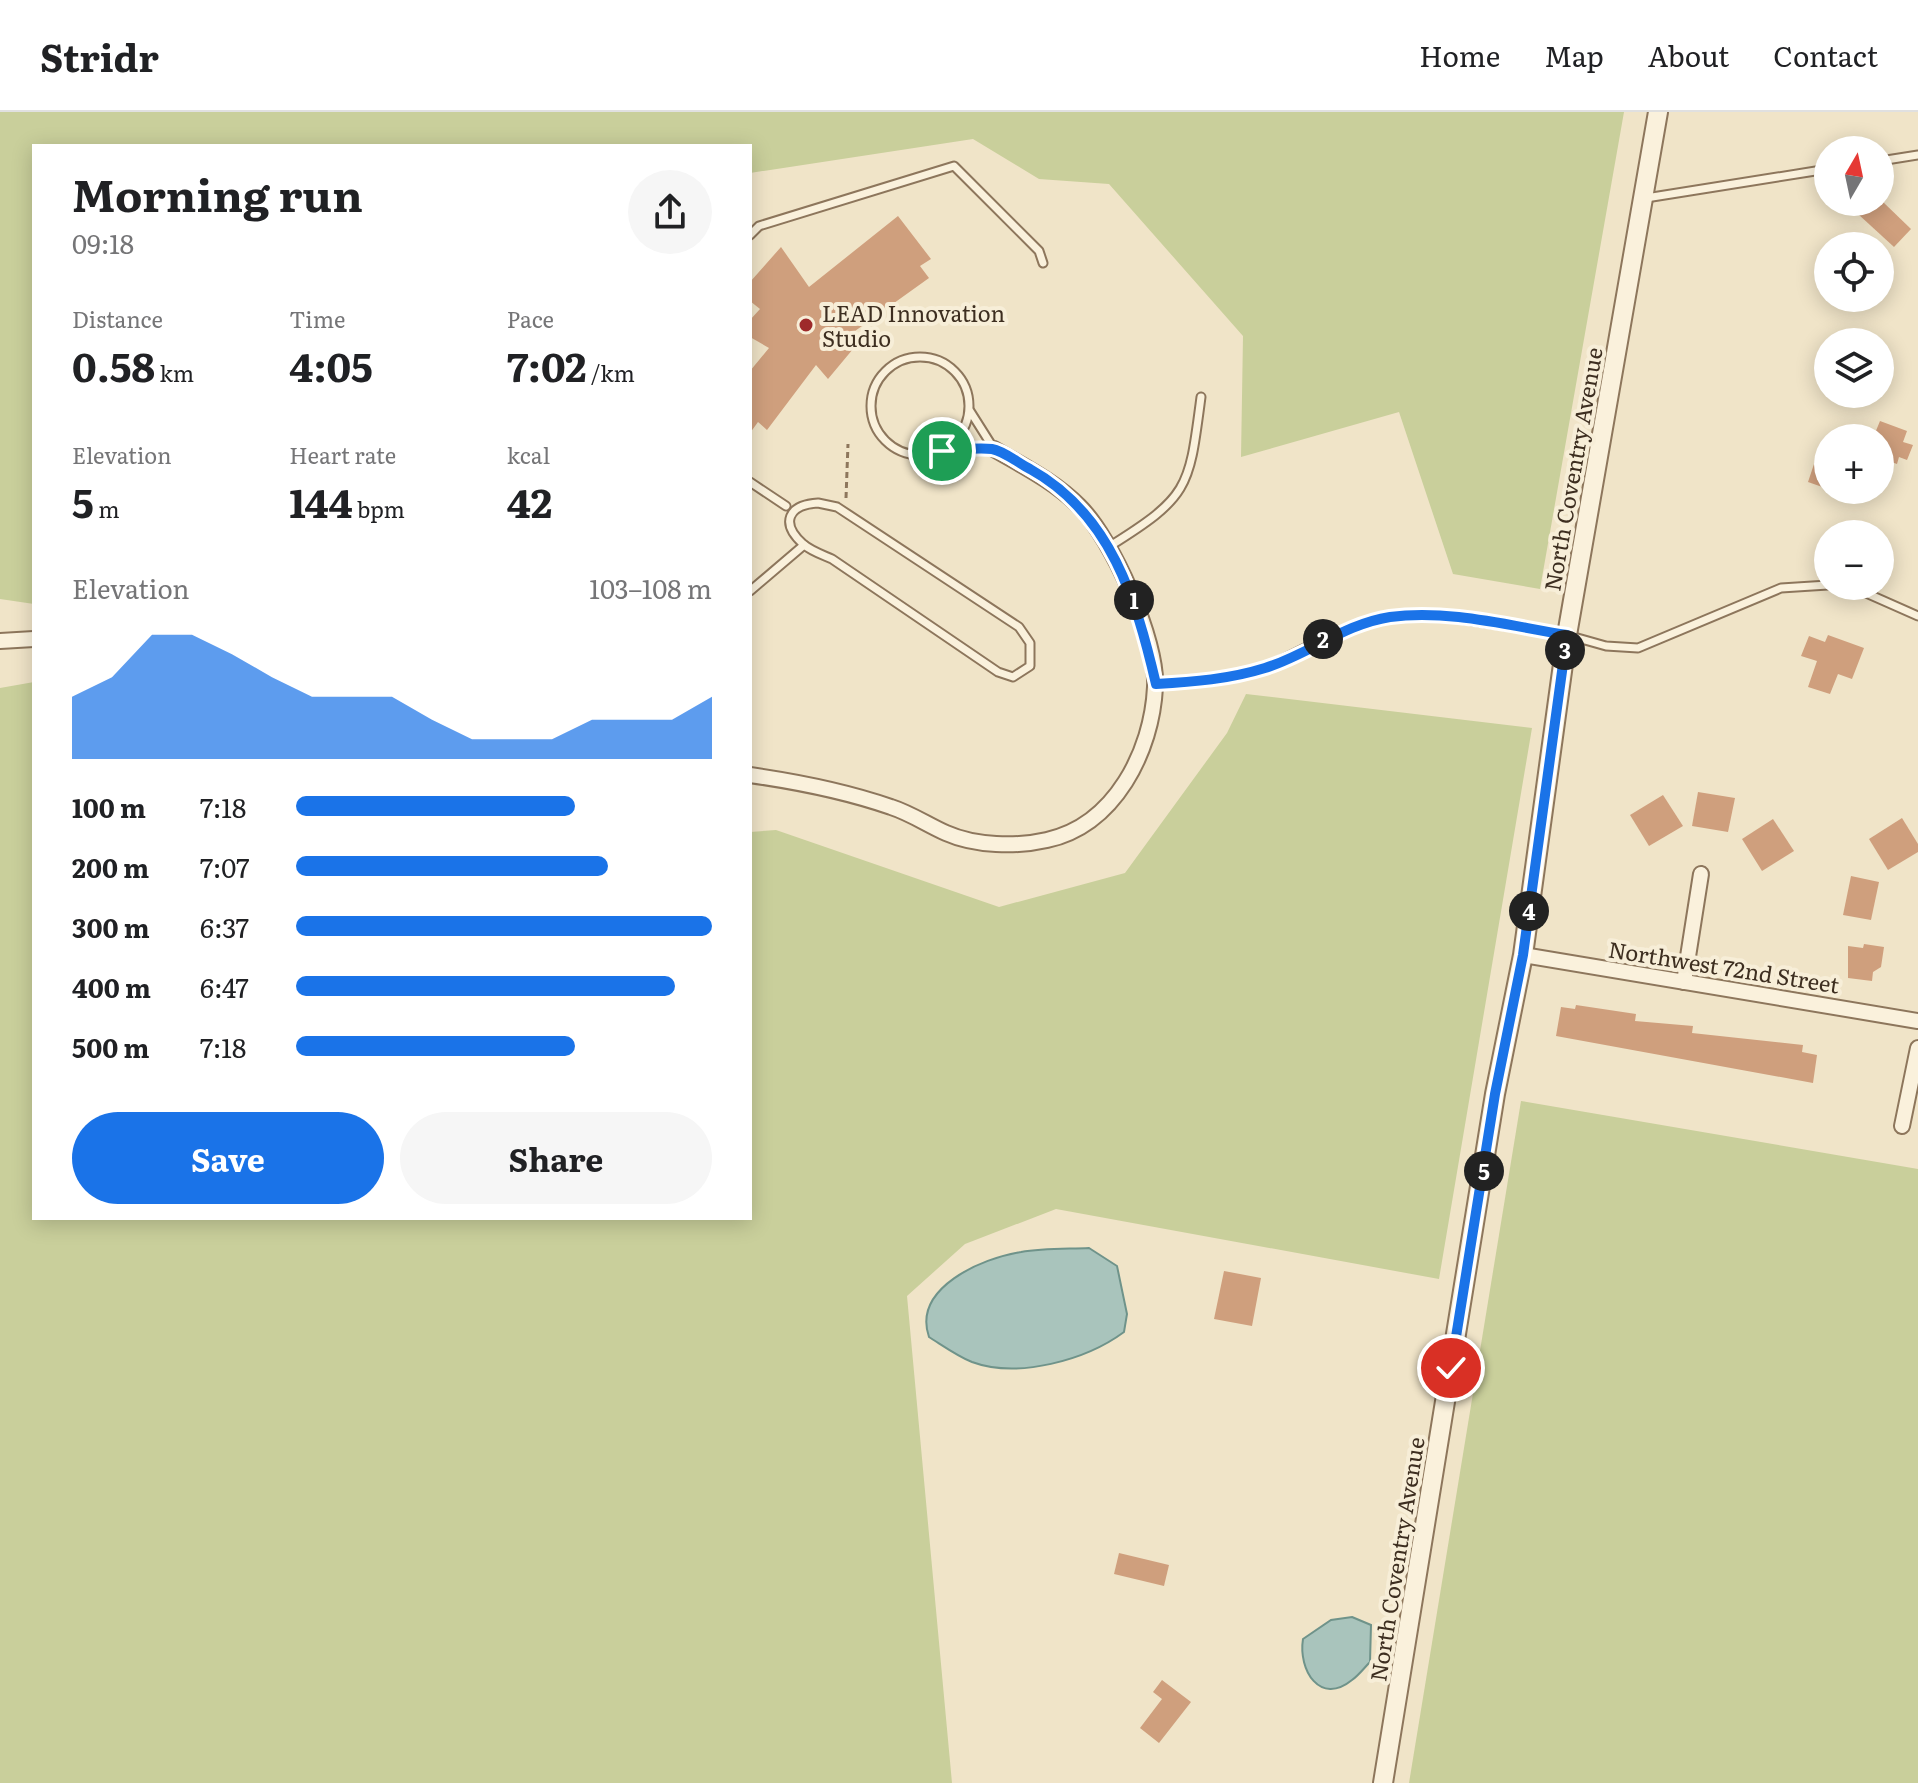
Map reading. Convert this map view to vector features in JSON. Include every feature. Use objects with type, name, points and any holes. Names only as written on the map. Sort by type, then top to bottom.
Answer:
[{"type":"street","name":"North Coventry Avenue","points":[[1383,1783],[1495,1094],[1523,955],[1567,635],[1658,112]]},
{"type":"street","points":[[752,775],[818,784],[894,808],[950,835],[995,844],[1049,840],[1101,810],[1137,765],[1156,684],[1139,610],[1110,546],[1080,506],[1041,476],[994,449]]},
{"type":"street","points":[[0,641],[32,639]]},
{"type":"street","points":[[1684,982],[1701,874]]},
{"type":"street","name":"Northwest 72nd Street","points":[[1523,955],[1918,1021]]},
{"type":"street","points":[[1902,1126],[1918,1048]]},
{"type":"lane","points":[[1894,159],[1918,155]]},
{"type":"lane","points":[[752,233],[759,226],[954,166],[1039,251],[1043,263]]},
{"type":"lane","points":[[1644,198],[1814,171]]},
{"type":"lane","points":[[942,451],[958,438],[970,411],[969,394],[963,381],[939,361],[918,356],[899,363],[876,381],[869,399],[875,429],[888,443],[905,451],[924,454],[994,449]]},
{"type":"lane","points":[[1110,546],[1162,511],[1181,490],[1193,456],[1201,397]]},
{"type":"lane","points":[[970,411],[994,449]]},
{"type":"lane","points":[[752,483],[786,506]]},
{"type":"lane","points":[[801,504],[837,507],[1019,627],[1030,643],[1030,666],[1013,677],[998,672],[832,559],[804,545],[792,531],[790,520],[793,510],[801,504]]},
{"type":"lane","points":[[752,589],[804,545]]},
{"type":"lane","points":[[1156,684],[1207,681],[1267,667],[1333,634],[1389,617],[1440,616],[1567,635],[1606,646],[1638,648],[1781,588],[1814,586]]},
{"type":"lane","points":[[1882,600],[1918,616]]},
{"type":"path","points":[[846,498],[848,444]]},
{"type":"green space","points":[[0,112],[1624,112],[1540,589],[1453,574],[1399,412],[1241,457],[1243,336],[1109,184],[1039,179],[973,139],[752,173],[752,144],[32,144],[32,604],[0,599]]},
{"type":"green space","points":[[32,682],[32,1220],[752,1220],[752,832],[776,830],[999,907],[1125,873],[1227,733],[1246,694],[1532,728],[1439,1279],[1056,1209],[965,1244],[907,1296],[952,1783],[0,1783],[0,688]]},
{"type":"green space","points":[[1521,1101],[1918,1169],[1918,1783],[1409,1783]]},
{"type":"water","points":[[1089,1248],[1117,1266],[1127,1314],[1124,1332],[1108,1342],[1051,1364],[1010,1368],[972,1362],[929,1337],[926,1320],[931,1304],[940,1290],[970,1269],[1021,1252]]},
{"type":"water","points":[[1352,1617],[1371,1625],[1370,1662],[1341,1687],[1321,1687],[1314,1681],[1304,1662],[1303,1639],[1331,1620]]},
{"type":"building","points":[[1894,213],[1911,229],[1894,247],[1894,232],[1878,232],[1860,216],[1894,216]]},
{"type":"building","name":"LEAD Innovation Studio","points":[[898,216],[931,259],[920,266],[929,278],[855,331],[863,337],[828,379],[816,365],[767,430],[758,422],[752,430],[752,369],[769,348],[752,338],[752,318],[760,309],[752,303],[752,280],[781,247],[809,287]]},
{"type":"building","points":[[1894,426],[1907,431],[1903,442],[1913,445],[1907,460],[1899,457],[1897,464],[1894,463]]},
{"type":"building","points":[[1814,464],[1814,484],[1808,482]]},
{"type":"building","points":[[1828,635],[1864,648],[1852,679],[1838,674],[1830,694],[1808,687],[1817,661],[1801,656],[1809,636],[1825,642]]},
{"type":"building","points":[[1698,792],[1735,798],[1728,832],[1692,826]]},
{"type":"building","points":[[1663,795],[1683,826],[1649,846],[1630,815]]},
{"type":"building","points":[[1902,818],[1918,844],[1918,852],[1888,870],[1869,839]]},
{"type":"building","points":[[1773,819],[1794,851],[1762,871],[1742,839]]},
{"type":"building","points":[[1851,876],[1879,882],[1871,920],[1843,915]]},
{"type":"building","points":[[1864,944],[1884,947],[1881,967],[1873,972],[1872,981],[1848,978],[1848,946],[1863,948]]},
{"type":"building","points":[[1576,1005],[1636,1014],[1635,1021],[1693,1026],[1692,1033],[1803,1045],[1802,1052],[1817,1055],[1813,1083],[1556,1036],[1561,1007],[1575,1009]]},
{"type":"building","points":[[1224,1271],[1261,1278],[1252,1326],[1214,1319]]},
{"type":"building","points":[[1119,1553],[1169,1565],[1164,1586],[1114,1574]]},
{"type":"building","points":[[1162,1680],[1191,1702],[1159,1743],[1140,1728],[1162,1699],[1153,1692]]},
{"type":"place","name":"LEAD Innovation Studio","points":[[806,325]]},
{"type":"route","points":[[942,451],[994,449],[1041,476],[1080,506],[1110,546],[1139,610],[1156,684],[1207,681],[1267,667],[1333,634],[1389,617],[1440,616],[1567,635],[1523,955],[1495,1094],[1451,1368]]}]
